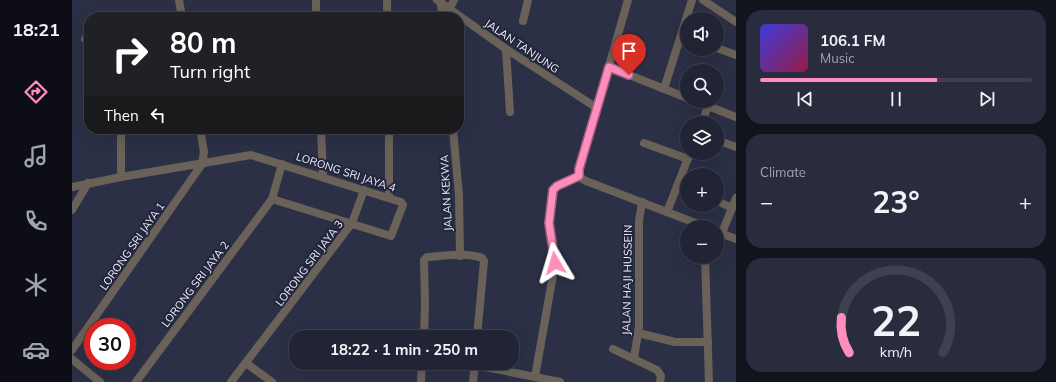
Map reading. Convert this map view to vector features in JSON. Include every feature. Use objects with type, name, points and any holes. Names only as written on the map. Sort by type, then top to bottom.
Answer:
[{"type":"street","points":[[179,0],[181,12]]},
{"type":"street","points":[[316,0],[316,12]]},
{"type":"street","points":[[387,0],[388,12]]},
{"type":"street","points":[[450,10],[454,0]]},
{"type":"street","points":[[523,21],[528,0]]},
{"type":"street","points":[[535,377],[554,269],[554,253],[549,223],[552,193],[555,188],[572,179],[579,169],[628,0]]},
{"type":"street","points":[[689,12],[692,0]]},
{"type":"street","points":[[439,1],[441,12]]},
{"type":"street","name":"JALAN TANJUNG","points":[[439,1],[453,12]]},
{"type":"street","points":[[708,1],[736,22]]},
{"type":"street","name":"JALAN TANJUNG","points":[[464,20],[597,108]]},
{"type":"street","points":[[664,89],[680,47]]},
{"type":"street","points":[[506,49],[510,112]]},
{"type":"street","points":[[724,51],[736,55]]},
{"type":"street","points":[[609,67],[680,95]]},
{"type":"street","points":[[713,108],[736,117]]},
{"type":"street","points":[[121,134],[121,177]]},
{"type":"street","name":"LORONG SRI JAYA 1","points":[[72,350],[202,164],[204,152],[201,134]]},
{"type":"street","points":[[321,134],[323,176]]},
{"type":"street","points":[[389,134],[390,198]]},
{"type":"street","name":"JALAN KEKWA","points":[[453,134],[459,195],[460,256]]},
{"type":"street","points":[[644,143],[680,153]]},
{"type":"street","points":[[724,143],[736,147]]},
{"type":"street","points":[[72,187],[246,155],[257,156],[282,164]]},
{"type":"street","points":[[668,212],[687,160]]},
{"type":"street","name":"LORONG SRI JAYA 4","points":[[272,199],[282,164],[390,198],[401,202],[403,205],[391,236],[352,223]]},
{"type":"street","points":[[572,179],[586,181],[641,208],[668,212],[688,220]]},
{"type":"street","points":[[72,210],[88,183]]},
{"type":"street","points":[[352,223],[364,190]]},
{"type":"street","points":[[724,223],[736,198]]},
{"type":"street","name":"LORONG SRI JAYA 3","points":[[231,382],[352,223],[272,199]]},
{"type":"street","name":"LORONG SRI JAYA 2","points":[[136,382],[272,199]]},
{"type":"street","points":[[724,204],[732,208]]},
{"type":"street","name":"JALAN HAJI HUSSEIN","points":[[634,358],[638,333],[641,208]]},
{"type":"street","points":[[724,234],[736,239]]},
{"type":"street","points":[[424,330],[424,260],[427,257],[460,256],[478,257],[482,258],[484,261],[478,330]]},
{"type":"street","points":[[705,264],[709,382]]},
{"type":"street","points":[[638,333],[683,343],[708,342]]},
{"type":"street","points":[[613,349],[657,370],[661,376],[660,382]]},
{"type":"street","points":[[72,359],[100,382]]},
{"type":"street","points":[[246,363],[272,382]]},
{"type":"street","points":[[420,382],[421,370]]},
{"type":"street","points":[[472,382],[474,370]]},
{"type":"street","points":[[503,370],[560,382]]},
{"type":"route","points":[[555,263],[549,223],[553,190],[557,186],[579,176],[579,169],[609,67],[629,75]]}]
